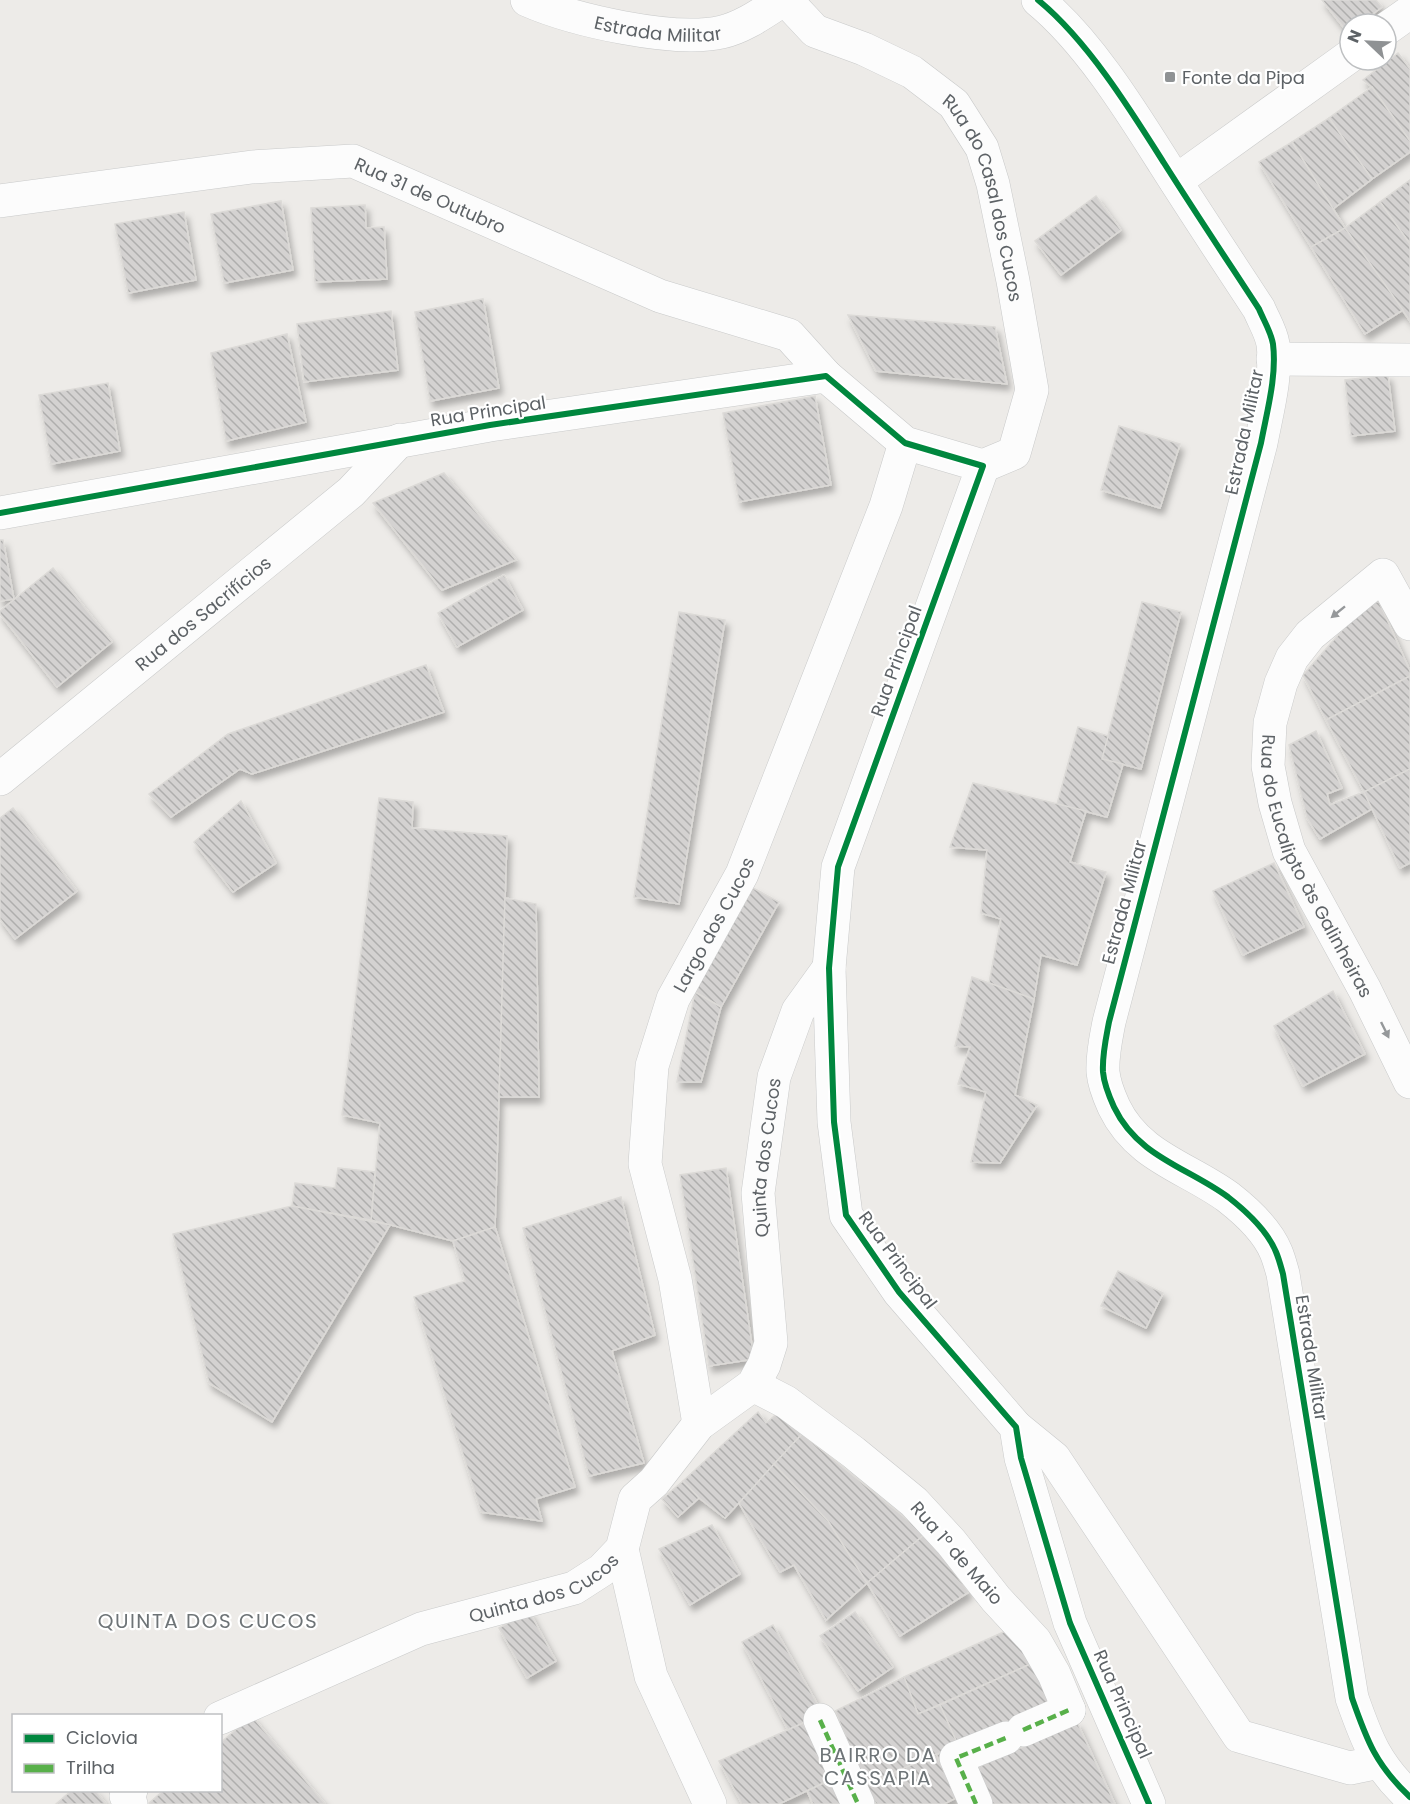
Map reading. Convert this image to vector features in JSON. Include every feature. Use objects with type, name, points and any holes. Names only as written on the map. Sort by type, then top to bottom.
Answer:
[{"type":"street","name":"Estrada Militar","points":[[527,0],[558,11],[614,25],[668,34],[699,36],[735,28],[785,0]]},
{"type":"street","name":"Rua do Casal dos Cucos","points":[[785,0],[815,31],[864,49],[921,78],[954,104],[982,148],[993,184],[1032,390],[1014,453],[983,466]]},
{"type":"street","name":"Estrada Militar","points":[[1038,0],[1049,9],[1088,54],[1129,108],[1259,309],[1269,330],[1272,344],[1273,359],[1268,407],[1261,443],[1109,1022],[1104,1049],[1103,1073],[1108,1095],[1135,1139],[1156,1155],[1227,1196],[1247,1213],[1275,1250],[1283,1274],[1352,1698],[1378,1762],[1410,1797]]},
{"type":"street","points":[[1176,181],[1338,65]]},
{"type":"street","name":"Rua 31 de Outubro","points":[[0,201],[252,167],[353,161],[660,296],[789,335],[826,376]]},
{"type":"street","points":[[1273,359],[1410,360]]},
{"type":"street","points":[[826,376],[905,442],[983,466]]},
{"type":"street","name":"Rua Principal","points":[[0,513],[501,423],[826,376]]},
{"type":"street","name":"Rua dos Sacrifícios","points":[[0,779],[351,492],[400,441]]},
{"type":"street","name":"Largo dos Cucos","points":[[699,1424],[675,1279],[645,1164],[652,1065],[673,999],[742,873],[886,506],[905,442]]},
{"type":"street","name":"Rua Principal","points":[[983,466],[838,867],[829,968],[834,1122],[846,1215],[899,1292],[1016,1427],[1021,1458],[1070,1623],[1149,1804]]},
{"type":"street","name":"Rua do Eucalipto às Galinheiras","points":[[1410,624],[1383,575],[1310,635],[1292,658],[1281,683],[1270,723],[1268,766],[1275,803],[1290,851],[1365,990],[1410,1082]]},
{"type":"street","name":"Quinta dos Cucos","points":[[222,1717],[421,1629],[574,1588],[602,1570],[622,1549],[635,1499],[654,1482],[699,1424],[753,1385],[764,1365],[771,1343],[758,1193],[774,1077],[798,1011],[829,968]]},
{"type":"street","name":"Rua 1º de Maio","points":[[753,1385],[786,1402],[853,1452],[914,1502],[951,1542],[996,1599],[1035,1641],[1054,1674],[1069,1710],[956,1758],[976,1804]]},
{"type":"street","points":[[1016,1427],[1054,1458],[1239,1736],[1350,1768],[1378,1762]]},
{"type":"street","points":[[622,1549],[651,1676],[710,1804]]},
{"type":"street","points":[[820,1720],[858,1804]]},
{"type":"building","points":[[1322,0],[1376,0],[1382,7],[1376,12],[1338,12],[1338,20]]},
{"type":"building","points":[[1398,53],[1410,69],[1410,141],[1372,87],[1363,80],[1373,72],[1398,72]]},
{"type":"building","points":[[1372,87],[1410,141],[1410,152],[1372,179],[1329,118]]},
{"type":"building","points":[[1329,118],[1372,179],[1333,209],[1292,142]]},
{"type":"building","points":[[1292,142],[1345,228],[1311,247],[1259,162]]},
{"type":"building","points":[[1410,180],[1410,244],[1380,202]]},
{"type":"building","points":[[1096,196],[1121,230],[1061,275],[1035,241]]},
{"type":"building","points":[[281,201],[293,270],[224,283],[211,214]]},
{"type":"building","points":[[1380,202],[1410,244],[1410,321],[1345,228]]},
{"type":"building","points":[[365,205],[366,228],[384,227],[387,279],[315,282],[311,208]]},
{"type":"building","points":[[184,212],[196,280],[128,293],[115,224]]},
{"type":"building","points":[[1345,228],[1403,310],[1365,334],[1311,247]]},
{"type":"building","points":[[483,299],[499,388],[430,401],[415,312]]},
{"type":"building","points":[[391,311],[398,370],[304,382],[297,324]]},
{"type":"building","points":[[848,315],[995,327],[1007,384],[876,371]]},
{"type":"building","points":[[287,334],[306,422],[226,441],[211,353]]},
{"type":"building","points":[[1388,375],[1395,431],[1351,436],[1345,380]]},
{"type":"building","points":[[108,383],[120,451],[51,464],[39,395]]},
{"type":"building","points":[[815,396],[831,485],[739,502],[723,413]]},
{"type":"building","points":[[1119,426],[1180,444],[1160,508],[1101,490]]},
{"type":"building","points":[[444,473],[516,560],[442,590],[373,503]]},
{"type":"building","points":[[0,540],[3,540],[14,599],[0,601]]},
{"type":"building","points":[[53,568],[112,642],[57,687],[0,614],[0,611]]},
{"type":"building","points":[[504,575],[523,610],[457,647],[438,613]]},
{"type":"building","points":[[1142,602],[1181,612],[1141,769],[1102,759]]},
{"type":"building","points":[[1367,602],[1379,602],[1410,671],[1410,676],[1326,720],[1303,675]]},
{"type":"building","points":[[679,612],[725,620],[679,904],[634,897]]},
{"type":"building","points":[[426,665],[444,712],[252,774],[240,769],[171,817],[149,794],[228,734]]},
{"type":"building","points":[[1410,676],[1410,769],[1364,792],[1326,720]]},
{"type":"building","points":[[1078,727],[1108,736],[1102,759],[1123,764],[1107,817],[1057,804]]},
{"type":"building","points":[[1316,731],[1342,788],[1327,794],[1330,805],[1364,792],[1372,809],[1320,839],[1307,818],[1289,745]]},
{"type":"building","points":[[1410,769],[1410,863],[1400,868],[1364,792]]},
{"type":"building","points":[[973,783],[1086,811],[1070,862],[1106,872],[1077,965],[1041,955],[1034,999],[989,983],[1001,919],[981,913],[987,850],[950,847]]},
{"type":"building","points":[[379,798],[413,802],[412,828],[507,836],[495,1227],[453,1241],[371,1220],[380,1123],[342,1115]]},
{"type":"building","points":[[241,801],[276,863],[233,892],[194,842]]},
{"type":"building","points":[[13,808],[77,891],[15,939],[0,919],[0,818]]},
{"type":"building","points":[[1274,863],[1304,927],[1243,955],[1213,891]]},
{"type":"building","points":[[753,888],[779,902],[721,1007],[695,992]]},
{"type":"building","points":[[505,898],[536,904],[539,1097],[499,1097]]},
{"type":"building","points":[[972,977],[1034,999],[1015,1095],[1037,1105],[1000,1163],[971,1162],[986,1092],[958,1084],[970,1047],[955,1046]]},
{"type":"building","points":[[1333,991],[1365,1054],[1303,1086],[1274,1026]]},
{"type":"building","points":[[695,992],[721,1007],[701,1082],[677,1082]]},
{"type":"building","points":[[338,1168],[375,1172],[371,1220],[292,1206],[295,1183],[335,1188]]},
{"type":"building","points":[[726,1168],[754,1359],[709,1366],[680,1175]]},
{"type":"building","points":[[621,1197],[655,1335],[612,1351],[644,1463],[589,1476],[523,1228]]},
{"type":"building","points":[[292,1206],[390,1225],[272,1422],[209,1383],[173,1234]]},
{"type":"building","points":[[495,1227],[575,1487],[536,1499],[542,1521],[481,1512],[414,1297],[465,1281],[453,1241]]},
{"type":"building","points":[[1118,1271],[1163,1293],[1146,1328],[1101,1306]]},
{"type":"building","points":[[758,1412],[766,1423],[779,1412],[802,1434],[725,1518],[699,1498],[683,1481]]},
{"type":"building","points":[[802,1434],[925,1534],[867,1583],[828,1521],[774,1464]]},
{"type":"building","points":[[774,1464],[828,1521],[867,1583],[826,1620],[794,1565],[780,1572],[739,1503]]},
{"type":"building","points":[[683,1481],[699,1498],[678,1517],[662,1499]]},
{"type":"building","points":[[712,1525],[740,1574],[690,1605],[659,1549]]},
{"type":"building","points":[[925,1534],[969,1592],[900,1636],[867,1583]]},
{"type":"building","points":[[529,1611],[556,1661],[527,1678],[499,1628]]},
{"type":"building","points":[[855,1612],[893,1667],[858,1691],[820,1636]]},
{"type":"building","points":[[773,1625],[819,1707],[803,1723],[788,1730],[742,1642]]},
{"type":"building","points":[[1008,1630],[1035,1662],[918,1714],[904,1677]]},
{"type":"building","points":[[1035,1662],[1053,1703],[958,1745],[940,1705]]},
{"type":"building","points":[[904,1677],[918,1714],[940,1705],[958,1745],[866,1785],[835,1711]]},
{"type":"building","points":[[252,1716],[325,1804],[149,1803],[162,1792],[222,1792],[222,1741]]},
{"type":"building","points":[[1077,1722],[1115,1804],[990,1804],[974,1769]]},
{"type":"building","points":[[803,1723],[832,1779],[779,1804],[742,1804],[719,1761]]},
{"type":"building","points":[[936,1754],[956,1798],[944,1804],[876,1804],[866,1785]]},
{"type":"building","points":[[832,1779],[843,1804],[813,1804],[807,1791]]},
{"type":"building","points":[[70,1792],[97,1792],[106,1804],[56,1804]]},
{"type":"marked path","points":[[1023,1730],[1069,1710]]},
{"type":"marked path","points":[[820,1720],[858,1804]]},
{"type":"marked path","points":[[976,1804],[956,1758],[1006,1738]]},
{"type":"cycle path","points":[[1038,0],[1074,35],[1107,76],[1259,309],[1273,344],[1273,381],[1261,443],[1109,1022],[1103,1072],[1114,1107],[1136,1138],[1165,1160],[1235,1202],[1262,1229],[1276,1252],[1283,1274],[1352,1698],[1374,1752],[1389,1774],[1410,1797]]},
{"type":"cycle path","points":[[0,513],[490,425],[826,376],[905,443],[983,466],[838,867],[829,968],[834,1122],[846,1215],[899,1292],[1016,1427],[1021,1458],[1070,1623],[1149,1804]]},
{"type":"place","name":"Fonte da Pipa","points":[[1170,77]]},
{"type":"district","name":"QUINTA DOS CUCOS","points":[[208,1621]]},
{"type":"district","name":"BAIRRO DA CASSAPIA","points":[[878,1766]]}]
